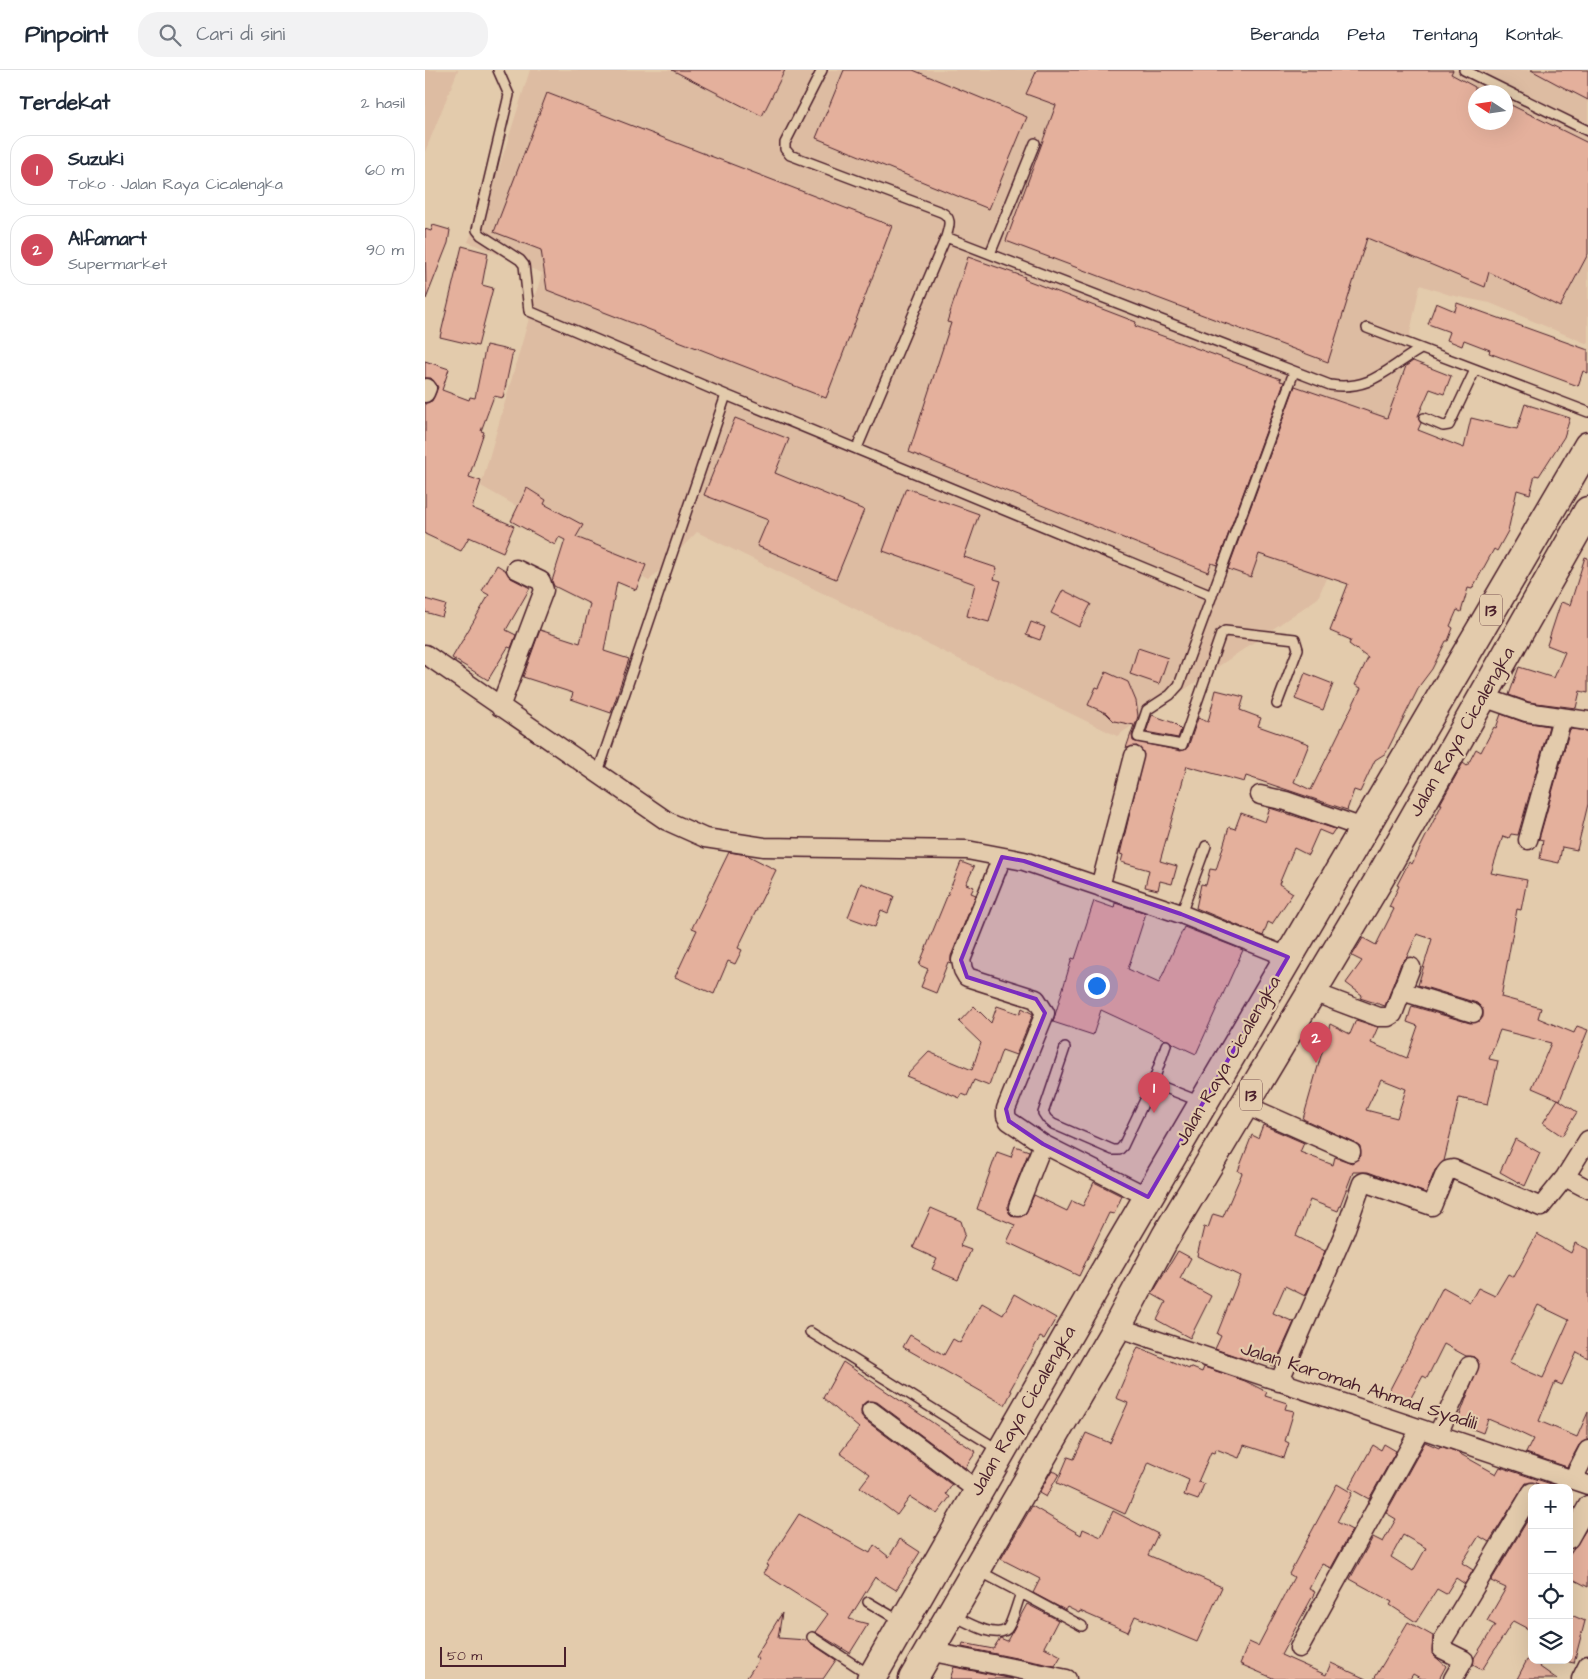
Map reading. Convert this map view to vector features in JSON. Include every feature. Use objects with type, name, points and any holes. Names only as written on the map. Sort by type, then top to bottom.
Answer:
[{"type":"highway","name":"Jalan Raya Cicalengka","points":[[871,1678],[977,1490],[1588,446]]},
{"type":"highway","name":"Jalan Raya Cicalengka","points":[[913,1679],[1117,1327],[1166,1236],[1245,1105],[1310,991],[1377,883],[1459,735],[1483,697],[1588,511]]},
{"type":"highway","points":[[1343,862],[1377,883]]},
{"type":"street","points":[[501,707],[544,590],[541,581],[516,569]]},
{"type":"street","points":[[425,654],[667,821],[705,838],[764,848],[967,850],[1024,861],[1181,914],[1288,958]]},
{"type":"street","points":[[1483,697],[1526,712],[1588,721]]},
{"type":"street","points":[[1528,840],[1562,718]]},
{"type":"street","points":[[1100,887],[1134,756]]},
{"type":"street","points":[[1260,795],[1286,801],[1363,828]]},
{"type":"street","points":[[1002,857],[961,960],[967,977],[1036,999],[1045,1013],[1006,1109],[1006,1116],[1009,1121],[1043,1144],[1149,1197]]},
{"type":"street","points":[[1310,991],[1379,1017],[1389,1017],[1393,1014],[1411,967]]},
{"type":"street","points":[[1401,991],[1473,1013]]},
{"type":"street","points":[[1245,1105],[1351,1152]]},
{"type":"street","points":[[1279,1382],[1345,1231],[1361,1183],[1364,1182],[1432,1206],[1445,1174],[1448,1170],[1453,1169],[1541,1207],[1565,1177],[1588,1140]]},
{"type":"street","points":[[1018,1207],[1043,1144]]},
{"type":"street","points":[[1565,1177],[1588,1189]]},
{"type":"street","name":"Jalan Karomah Ahmad Syadili","points":[[1117,1327],[1581,1482]]},
{"type":"street","points":[[1438,1434],[1469,1366]]},
{"type":"street","points":[[871,1411],[977,1490]]},
{"type":"street","points":[[1299,1648],[1420,1429]]},
{"type":"street","points":[[1581,1482],[1588,1450]]},
{"type":"street","points":[[1536,1484],[1545,1470]]},
{"type":"street","points":[[1453,1679],[1464,1660],[1442,1649],[1443,1640],[1528,1499]]},
{"type":"street","points":[[1573,1532],[1588,1505]]},
{"type":"street","points":[[928,1651],[1067,1679]]},
{"type":"street","points":[[1581,1679],[1588,1665]]},
{"type":"lane","points":[[498,70],[509,95],[477,230],[481,235],[521,260],[524,265],[529,311],[1212,596]]},
{"type":"lane","points":[[822,70],[785,143],[785,149],[790,155],[947,215],[950,221],[946,238],[857,448]]},
{"type":"lane","points":[[1464,70],[1588,131]]},
{"type":"lane","points":[[990,254],[1035,143]]},
{"type":"lane","points":[[946,238],[1331,385],[1359,386],[1370,382],[1419,350]]},
{"type":"lane","points":[[1367,328],[1419,350],[1588,412]]},
{"type":"lane","points":[[1424,418],[1443,426],[1449,425],[1475,370]]},
{"type":"lane","points":[[1277,704],[1298,649],[1295,639],[1225,631],[1221,634],[1182,745],[1138,737],[1147,710],[1170,695],[1179,685],[1294,372]]},
{"type":"lane","points":[[598,772],[727,395]]},
{"type":"lane","points":[[1181,914],[1205,846]]},
{"type":"lane","points":[[1065,1048],[1043,1113],[1053,1124],[1113,1150],[1119,1150],[1123,1146],[1153,1083],[1166,1045]]},
{"type":"lane","points":[[1153,1083],[1203,1103]]},
{"type":"lane","points":[[810,1332],[1000,1451]]},
{"type":"lane","points":[[977,1570],[1082,1626]]},
{"type":"lane","points":[[950,1613],[974,1626],[990,1631],[1002,1631],[1008,1626],[1021,1593]]},
{"type":"lane","points":[[868,1602],[903,1622]]},
{"type":"lane","points":[[812,1638],[871,1678]]},
{"type":"highlighted area","points":[[1002,857],[1024,861],[1181,914],[1288,957],[1148,1197],[1043,1144],[1009,1121],[1006,1109],[1045,1013],[1036,999],[967,977],[961,960]]},
{"type":"shaded area","points":[[425,70],[458,70],[425,152]]},
{"type":"shaded area","points":[[530,70],[1588,70],[1588,344],[1490,303],[1450,295],[1420,285],[1394,410],[1318,598],[1117,736],[697,532],[649,581],[481,486],[542,273],[468,242],[499,168]]},
{"type":"building","points":[[672,70],[785,70],[762,116]]},
{"type":"building","points":[[844,70],[913,70],[1027,117],[989,209],[816,138]]},
{"type":"building","points":[[1037,70],[1453,70],[1451,74],[1471,85],[1468,85],[1468,130],[1513,130],[1513,106],[1588,143],[1588,254],[1560,307],[1489,272],[1485,287],[1367,238],[1328,362],[1006,241],[1056,105],[1026,94]]},
{"type":"building","points":[[1531,70],[1588,70],[1588,100],[1557,84]]},
{"type":"building","points":[[547,93],[892,226],[826,398],[547,290],[541,250],[494,232]]},
{"type":"building","points":[[433,225],[450,230],[448,243],[426,299],[425,229],[431,231]]},
{"type":"building","points":[[462,246],[488,253],[482,285],[493,288],[478,346],[440,337]]},
{"type":"building","points":[[968,257],[1025,277],[1024,279],[1136,322],[1135,326],[1281,379],[1280,381],[1284,382],[1217,565],[1211,563],[1208,572],[909,452],[951,323],[947,322]]},
{"type":"building","points":[[1436,303],[1455,311],[1457,303],[1588,350],[1588,373],[1583,371],[1578,386],[1489,353],[1490,350],[1464,340],[1462,346],[1447,340],[1450,332],[1428,324]]},
{"type":"building","points":[[486,345],[513,351],[503,398],[494,396],[481,431],[484,432],[469,477],[481,481],[472,508],[514,526],[503,552],[469,537],[461,551],[425,534],[425,403],[432,401],[438,387],[431,378],[425,378],[425,361],[449,369],[442,390],[469,400],[470,397],[475,398]]},
{"type":"building","points":[[1413,361],[1451,376],[1444,394],[1430,389],[1418,416],[1421,423],[1418,430],[1464,448],[1471,418],[1517,429],[1525,404],[1570,418],[1564,437],[1539,476],[1535,475],[1530,494],[1517,490],[1508,531],[1497,551],[1494,549],[1472,589],[1468,588],[1461,612],[1457,610],[1450,626],[1453,628],[1448,641],[1446,641],[1432,669],[1420,685],[1386,753],[1375,760],[1360,792],[1354,790],[1347,810],[1246,776],[1244,782],[1187,766],[1160,861],[1177,866],[1172,884],[1160,881],[1158,890],[1145,887],[1149,870],[1121,862],[1123,855],[1120,854],[1144,754],[1137,746],[1126,748],[1134,725],[1114,721],[1106,713],[1088,705],[1096,687],[1099,688],[1106,672],[1128,682],[1136,701],[1138,716],[1132,735],[1133,741],[1181,751],[1188,747],[1198,718],[1208,722],[1216,690],[1244,697],[1240,710],[1261,718],[1258,726],[1309,744],[1294,782],[1311,790],[1361,688],[1355,685],[1368,658],[1349,644],[1351,640],[1330,631],[1348,584],[1259,554],[1251,577],[1228,569],[1295,386],[1387,418],[1406,366]]},
{"type":"building","points":[[735,418],[789,439],[775,473],[864,510],[836,579],[757,546],[768,520],[704,495]]},
{"type":"building","points":[[527,488],[546,500],[544,504],[583,525],[576,537],[646,565],[636,590],[617,582],[604,651],[629,659],[611,713],[571,699],[573,693],[523,677],[540,630],[580,643],[590,604],[554,586],[552,581],[565,540],[559,537],[555,545],[511,521]]},
{"type":"building","points":[[906,488],[979,514],[964,557],[997,568],[994,579],[1001,581],[989,622],[967,616],[975,584],[883,551]]},
{"type":"building","points":[[1585,557],[1588,558],[1588,693],[1580,691],[1576,708],[1529,702],[1509,695],[1519,667],[1554,678],[1565,652],[1547,645],[1561,602],[1570,605]]},
{"type":"building","points":[[497,565],[505,570],[511,578],[530,588],[506,630],[516,635],[511,648],[508,647],[488,680],[452,658],[489,595],[482,591]]},
{"type":"building","points":[[1063,590],[1091,604],[1079,627],[1051,613]]},
{"type":"building","points":[[425,599],[446,605],[442,617],[425,612]]},
{"type":"building","points":[[1031,622],[1045,627],[1040,640],[1026,635]]},
{"type":"building","points":[[1138,648],[1168,658],[1159,684],[1130,674]]},
{"type":"building","points":[[1305,673],[1333,684],[1323,710],[1295,699]]},
{"type":"building","points":[[1501,714],[1523,722],[1549,726],[1518,835],[1511,834],[1509,838],[1503,836],[1491,873],[1527,880],[1521,910],[1517,909],[1501,997],[1541,1008],[1538,1018],[1574,1033],[1577,1026],[1588,1030],[1560,1100],[1532,1088],[1551,1043],[1500,1030],[1489,1059],[1498,1061],[1488,1104],[1459,1098],[1444,1161],[1435,1170],[1426,1193],[1368,1172],[1353,1172],[1338,1211],[1310,1200],[1296,1236],[1325,1251],[1305,1296],[1285,1286],[1273,1313],[1294,1322],[1274,1366],[1255,1358],[1253,1362],[1215,1349],[1221,1336],[1217,1334],[1240,1276],[1197,1256],[1204,1227],[1208,1228],[1213,1214],[1223,1217],[1242,1173],[1238,1171],[1252,1135],[1258,1138],[1263,1125],[1304,1143],[1300,1152],[1333,1165],[1335,1157],[1352,1163],[1361,1156],[1360,1146],[1356,1143],[1303,1119],[1330,1024],[1350,1034],[1356,1020],[1378,1027],[1371,1043],[1407,1058],[1418,1026],[1407,1022],[1412,1006],[1470,1023],[1480,1021],[1483,1017],[1483,1010],[1477,1003],[1418,985],[1432,939],[1417,934],[1407,957],[1401,963],[1385,1006],[1360,998],[1362,995],[1346,983],[1362,961],[1352,956],[1363,938],[1376,945],[1394,909],[1389,907],[1399,886],[1397,885],[1409,862],[1412,864],[1442,804],[1440,804],[1463,763],[1467,766],[1476,749],[1481,752],[1494,727],[1496,728]],"holes":[[[1381,1079],[1406,1089],[1397,1118],[1366,1110]]]},
{"type":"building","points":[[1152,715],[1174,723],[1181,730],[1178,738],[1146,732]]},
{"type":"building","points":[[1570,729],[1588,731],[1588,804],[1577,850],[1562,847],[1559,863],[1540,859],[1543,840],[1539,839]]},
{"type":"building","points":[[1270,808],[1335,829],[1331,835],[1319,830],[1308,855],[1294,848],[1279,884],[1293,893],[1272,924],[1268,922],[1263,936],[1196,908],[1201,884],[1206,885],[1210,869],[1216,870],[1229,827],[1235,829],[1241,813],[1265,822]]},
{"type":"building","points":[[729,852],[747,855],[776,870],[738,948],[742,950],[735,964],[728,961],[714,994],[675,977],[697,930],[692,928]]},
{"type":"building","points":[[961,862],[974,867],[966,884],[974,887],[971,893],[976,895],[951,956],[951,963],[948,962],[936,993],[921,987],[928,969],[919,965]]},
{"type":"building","points":[[861,883],[894,896],[888,913],[881,910],[875,927],[848,917]]},
{"type":"building","points":[[1094,901],[1114,908],[1115,903],[1146,913],[1128,969],[1159,983],[1184,927],[1243,950],[1196,1054],[1101,1010],[1093,1035],[1053,1022],[1072,958],[1075,959]]},
{"type":"building","points":[[974,1006],[991,1023],[997,1006],[1020,1014],[1022,1008],[1033,1014],[1016,1055],[1002,1050],[989,1086],[974,1080],[967,1096],[962,1094],[960,1098],[906,1076],[929,1052],[972,1070],[981,1043],[959,1022]]},
{"type":"building","points":[[1558,1099],[1577,1112],[1562,1136],[1543,1123]]},
{"type":"building","points":[[1515,1139],[1540,1153],[1525,1186],[1500,1172]]},
{"type":"building","points":[[1015,1146],[1029,1151],[1008,1204],[1009,1213],[1014,1217],[1025,1215],[1034,1195],[1067,1211],[1072,1201],[1083,1206],[1094,1182],[1122,1196],[1114,1214],[1109,1213],[1079,1276],[1007,1242],[1015,1225],[977,1209],[997,1152],[1011,1157]]},
{"type":"building","points":[[931,1208],[961,1221],[965,1234],[960,1246],[971,1250],[958,1280],[932,1269],[937,1259],[913,1248]]},
{"type":"building","points":[[1537,1234],[1571,1253],[1575,1243],[1588,1249],[1588,1358],[1577,1352],[1562,1385],[1555,1382],[1539,1421],[1577,1437],[1588,1412],[1588,1439],[1579,1445],[1567,1467],[1526,1453],[1533,1439],[1488,1419],[1483,1433],[1457,1423],[1479,1364],[1474,1357],[1466,1356],[1444,1344],[1427,1378],[1423,1376],[1408,1403],[1387,1395],[1443,1287],[1470,1302],[1478,1288],[1495,1296],[1508,1274],[1514,1277]],"holes":[[[1538,1305],[1569,1320],[1543,1378],[1509,1363]]]},
{"type":"building","points":[[1178,1251],[1191,1258],[1180,1279],[1211,1296],[1190,1338],[1157,1320],[1166,1302],[1152,1294]]},
{"type":"building","points":[[1014,1294],[1056,1318],[1044,1339],[1040,1337],[1010,1390],[1012,1391],[1005,1405],[903,1347],[910,1335],[944,1355],[953,1339],[960,1343],[982,1303],[1003,1315]]},
{"type":"building","points":[[1138,1347],[1189,1369],[1190,1367],[1202,1372],[1204,1367],[1245,1381],[1267,1392],[1265,1396],[1287,1403],[1285,1409],[1294,1411],[1285,1441],[1289,1443],[1284,1458],[1244,1445],[1239,1458],[1216,1449],[1214,1453],[1211,1452],[1198,1482],[1204,1484],[1198,1500],[1184,1495],[1189,1480],[1149,1462],[1125,1514],[1057,1483],[1068,1457],[1074,1459],[1086,1433],[1110,1443],[1128,1403],[1116,1398]]},
{"type":"building","points":[[843,1362],[976,1452],[965,1468],[877,1402],[867,1401],[862,1405],[861,1415],[865,1420],[952,1485],[946,1494],[950,1497],[937,1514],[910,1497],[897,1515],[860,1487],[870,1474],[840,1453],[859,1428],[823,1398]]},
{"type":"building","points":[[1425,1442],[1439,1448],[1440,1446],[1455,1451],[1496,1474],[1500,1467],[1551,1484],[1526,1483],[1489,1542],[1479,1536],[1462,1563],[1473,1570],[1465,1584],[1456,1578],[1446,1594],[1437,1589],[1416,1622],[1390,1605],[1392,1602],[1350,1579],[1373,1537],[1383,1542],[1396,1519],[1386,1513]],"holes":[[[1403,1535],[1426,1548],[1413,1571],[1391,1557]]]},
{"type":"building","points":[[1384,1444],[1396,1451],[1369,1499],[1349,1488],[1373,1445],[1381,1450]]},
{"type":"building","points":[[1052,1470],[1059,1474],[1046,1497],[1039,1493]]},
{"type":"building","points":[[1337,1484],[1352,1493],[1337,1522],[1352,1530],[1331,1568],[1322,1564],[1309,1589],[1315,1592],[1281,1655],[1326,1675],[1331,1663],[1366,1679],[1275,1679],[1240,1664],[1249,1642],[1258,1646],[1294,1577],[1289,1574]]},
{"type":"building","points":[[1032,1506],[1081,1535],[1083,1529],[1101,1537],[1113,1511],[1158,1534],[1148,1555],[1222,1587],[1197,1642],[1135,1616],[1128,1632],[1080,1611],[1079,1613],[1067,1607],[1065,1610],[1033,1593],[1040,1579],[1001,1559]]},
{"type":"building","points":[[799,1514],[870,1553],[874,1545],[889,1557],[900,1539],[920,1552],[896,1590],[875,1577],[849,1619],[868,1624],[850,1653],[815,1632],[828,1614],[763,1573],[768,1566],[766,1565]]},
{"type":"building","points":[[1528,1520],[1528,1629],[1513,1621],[1482,1670],[1473,1665],[1474,1658],[1495,1625],[1487,1621],[1506,1588],[1491,1581]]},
{"type":"building","points":[[1588,1527],[1588,1587],[1573,1579],[1573,1549]]},
{"type":"building","points":[[1027,1604],[1058,1620],[1044,1647],[1061,1656],[1055,1666],[962,1647],[963,1643],[993,1649],[1000,1638],[1007,1641]]},
{"type":"building","points":[[782,1613],[778,1638],[806,1640],[836,1660],[823,1679],[746,1679],[759,1659],[755,1657]]},
{"type":"building","points":[[1573,1616],[1585,1621],[1573,1663]]},
{"type":"building","points":[[1408,1622],[1433,1636],[1432,1654],[1446,1666],[1439,1679],[1422,1679],[1413,1674],[1410,1679],[1374,1679]]},
{"type":"building","points":[[1528,1660],[1528,1664],[1542,1664],[1540,1667],[1557,1679],[1517,1679]]},
{"type":"building","points":[[954,1667],[1013,1679],[950,1679]]},
{"type":"place","name":"Alfamart","points":[[1316,1063]]},
{"type":"place","name":"Suzuki","points":[[1154,1113]]}]
